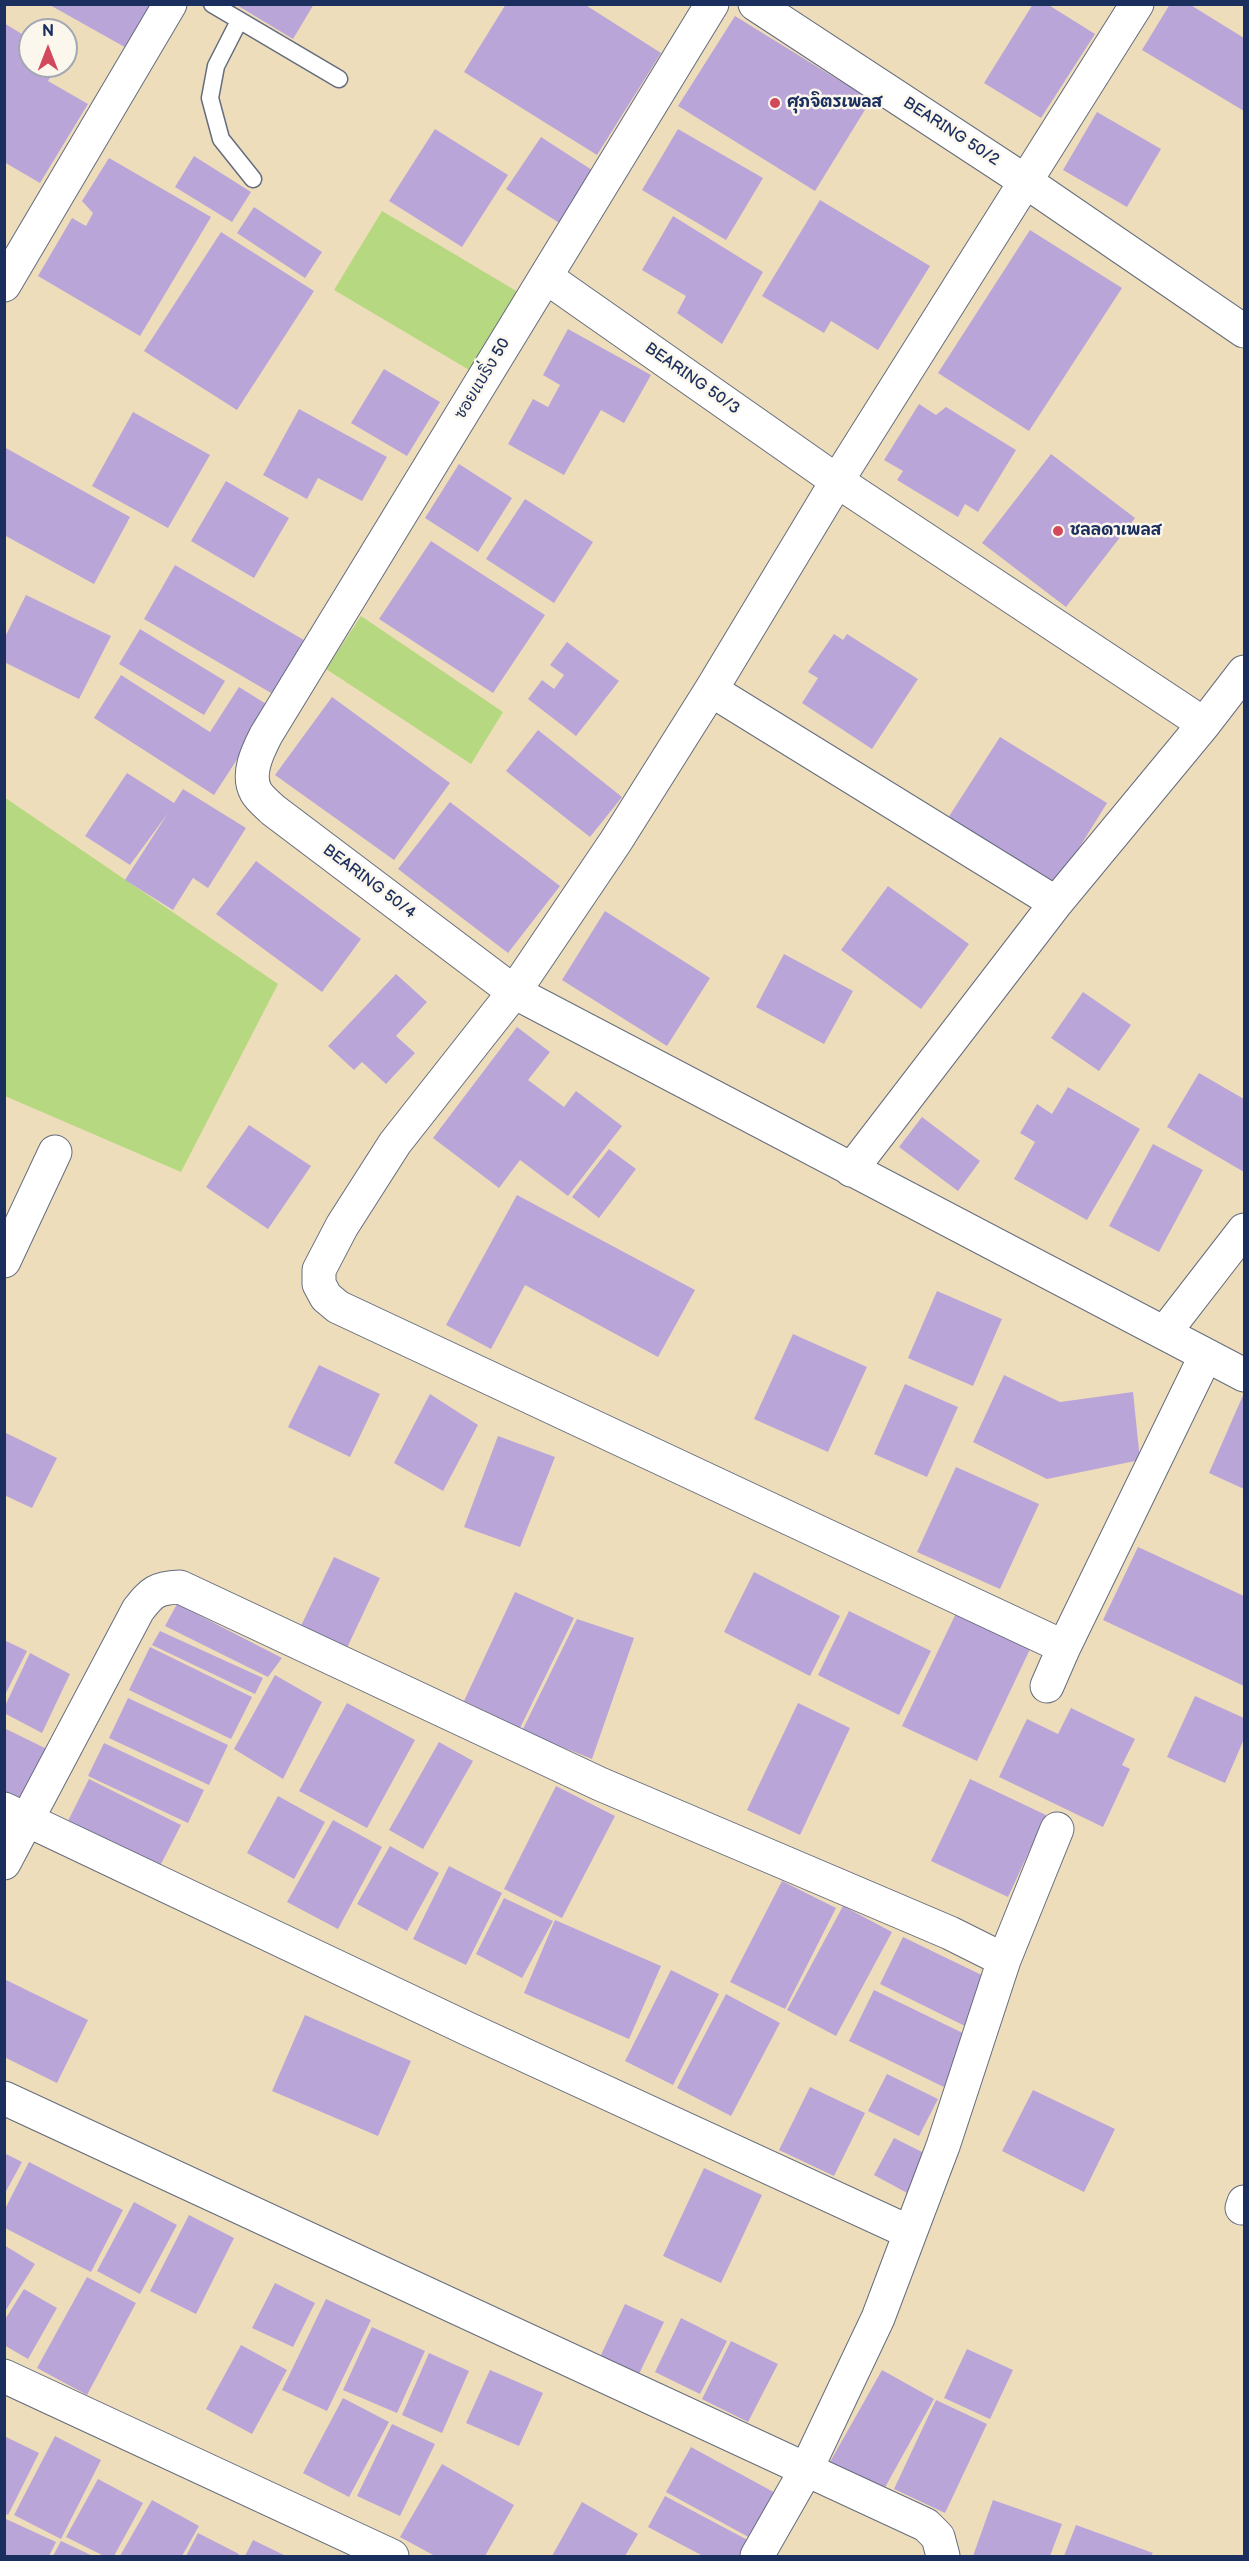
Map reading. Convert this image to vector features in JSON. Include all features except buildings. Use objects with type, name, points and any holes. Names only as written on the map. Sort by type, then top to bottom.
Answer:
[{"type":"street","points":[[4,285],[170,4]]},
{"type":"street","name":"ซอยแบริ่ง 50","points":[[256,755],[266,735],[712,4]]},
{"type":"street","name":"BEARING 50/2","points":[[755,4],[1025,181],[1245,332]]},
{"type":"street","points":[[1064,1647],[349,1312],[326,1297],[319,1284],[319,1270],[342,1226],[395,1143],[514,992],[616,841],[711,690],[837,481],[1137,4]]},
{"type":"street","name":"BEARING 50/3","points":[[546,277],[837,481],[1204,724]]},
{"type":"street","points":[[851,1170],[1056,903],[1245,672]]},
{"type":"street","points":[[711,690],[1056,903]]},
{"type":"street","name":"BEARING 50/4","points":[[256,755],[252,776],[256,791],[273,810],[514,992],[1245,1375]]},
{"type":"street","points":[[5,1258],[55,1152]]},
{"type":"street","points":[[1165,1332],[1245,1230]]},
{"type":"street","points":[[1047,1686],[1206,1355]]},
{"type":"street","points":[[4,1863],[16,1815],[138,1610],[151,1593],[164,1588],[180,1587],[600,1784],[950,1933],[1004,1960]]},
{"type":"street","points":[[16,1815],[468,2029],[909,2232]]},
{"type":"street","points":[[757,2556],[806,2470],[878,2318],[943,2146],[1004,1960],[1057,1829]]},
{"type":"street","points":[[4,2098],[926,2525],[938,2538],[943,2556]]},
{"type":"street","points":[[4,2376],[392,2556]]},
{"type":"lane","points":[[212,4],[339,79]]},
{"type":"lane","points":[[239,21],[216,66],[210,98],[222,139],[253,179]]},
{"type":"green space","points":[[382,211],[518,292],[471,371],[334,290]]},
{"type":"green space","points":[[361,616],[503,712],[471,764],[326,669]]},
{"type":"green space","points":[[4,797],[278,984],[181,1172],[5,1096]]},
{"type":"place","name":"ศุภจิตรเพลส","points":[[775,103]]},
{"type":"place","name":"ชลลดาเพลส","points":[[1058,531]]}]
